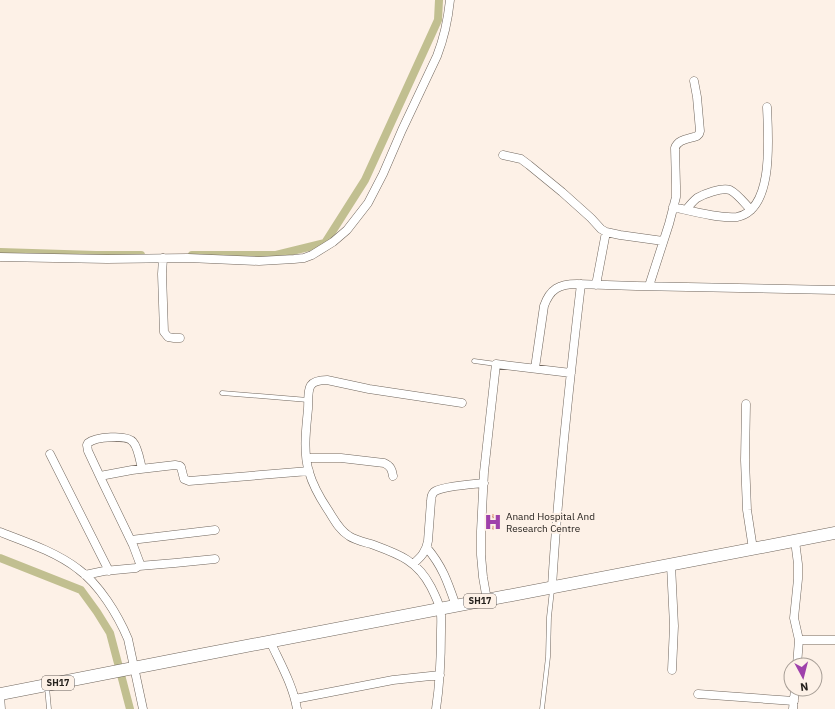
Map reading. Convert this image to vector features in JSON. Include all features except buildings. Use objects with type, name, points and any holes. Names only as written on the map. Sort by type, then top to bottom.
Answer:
[{"type":"main road","name":"SH17","points":[[0,695],[125,669],[835,533]]},
{"type":"street","points":[[0,257],[107,259],[188,258],[259,261],[304,258],[322,249],[347,230],[363,210],[375,190],[441,47],[450,0]]},
{"type":"street","points":[[649,286],[673,208],[676,191],[674,153],[676,145],[679,142],[697,136],[700,131],[694,81]]},
{"type":"street","points":[[673,208],[716,216],[736,217],[747,214],[753,208],[759,197],[766,172],[768,146],[767,107]]},
{"type":"street","points":[[503,155],[521,159],[562,192],[606,232],[663,241]]},
{"type":"street","points":[[686,210],[692,202],[703,195],[725,189],[734,193],[751,210]]},
{"type":"street","points":[[596,285],[606,232]]},
{"type":"street","points":[[163,258],[164,332],[168,337],[180,338]]},
{"type":"street","points":[[552,587],[559,490],[581,284]]},
{"type":"street","points":[[535,368],[542,313],[546,300],[549,294],[561,286],[581,284],[835,290]]},
{"type":"street","points":[[487,600],[481,555],[481,531],[489,426],[496,364],[571,373]]},
{"type":"street","points":[[436,709],[440,675],[440,609],[424,575],[413,564],[396,554],[349,536],[335,522],[321,500],[312,482],[306,449],[309,390],[311,384],[315,381],[328,380],[369,389],[462,402]]},
{"type":"street","points":[[746,404],[745,460],[747,510],[753,549]]},
{"type":"street","points":[[139,566],[140,561],[100,476],[88,448],[88,443],[94,440],[116,437],[130,439],[134,442],[142,469]]},
{"type":"street","points":[[50,454],[109,570]]},
{"type":"street","points":[[307,458],[341,458],[384,463],[388,464],[393,476]]},
{"type":"street","points":[[100,476],[142,469],[175,466],[180,466],[184,479],[189,481],[309,471]]},
{"type":"street","points":[[413,564],[427,548],[431,501],[435,492],[440,489],[484,483]]},
{"type":"street","points":[[131,540],[215,530]]},
{"type":"street","points":[[0,532],[59,557],[78,569],[97,588],[120,621],[128,639],[125,669],[143,709]]},
{"type":"street","points":[[795,541],[798,579],[794,618],[799,640],[798,657]]},
{"type":"street","points":[[427,548],[441,568],[448,582],[456,606]]},
{"type":"street","points":[[85,575],[109,570],[136,568],[139,566],[215,559]]},
{"type":"street","points":[[670,565],[674,626],[672,670]]},
{"type":"street","points":[[799,640],[835,640]]},
{"type":"street","points":[[270,641],[287,678],[297,709]]},
{"type":"street","points":[[295,699],[393,680],[440,675]]},
{"type":"street","points":[[698,694],[794,705]]},
{"type":"street","points":[[0,695],[2,709]]},
{"type":"lane","points":[[474,361],[496,364]]},
{"type":"lane","points":[[222,394],[309,400]]},
{"type":"lane","points":[[542,709],[548,657],[549,617],[552,587]]},
{"type":"lane","points":[[47,685],[49,709]]},
{"type":"waterway","points":[[192,255],[276,255],[325,243],[365,180],[438,20],[439,0]]},
{"type":"waterway","points":[[0,252],[141,255]]},
{"type":"waterway","points":[[0,558],[81,590],[110,633],[130,709]]},
{"type":"place","name":"Anand Hospital And Research Centre","points":[[493,522]]}]
